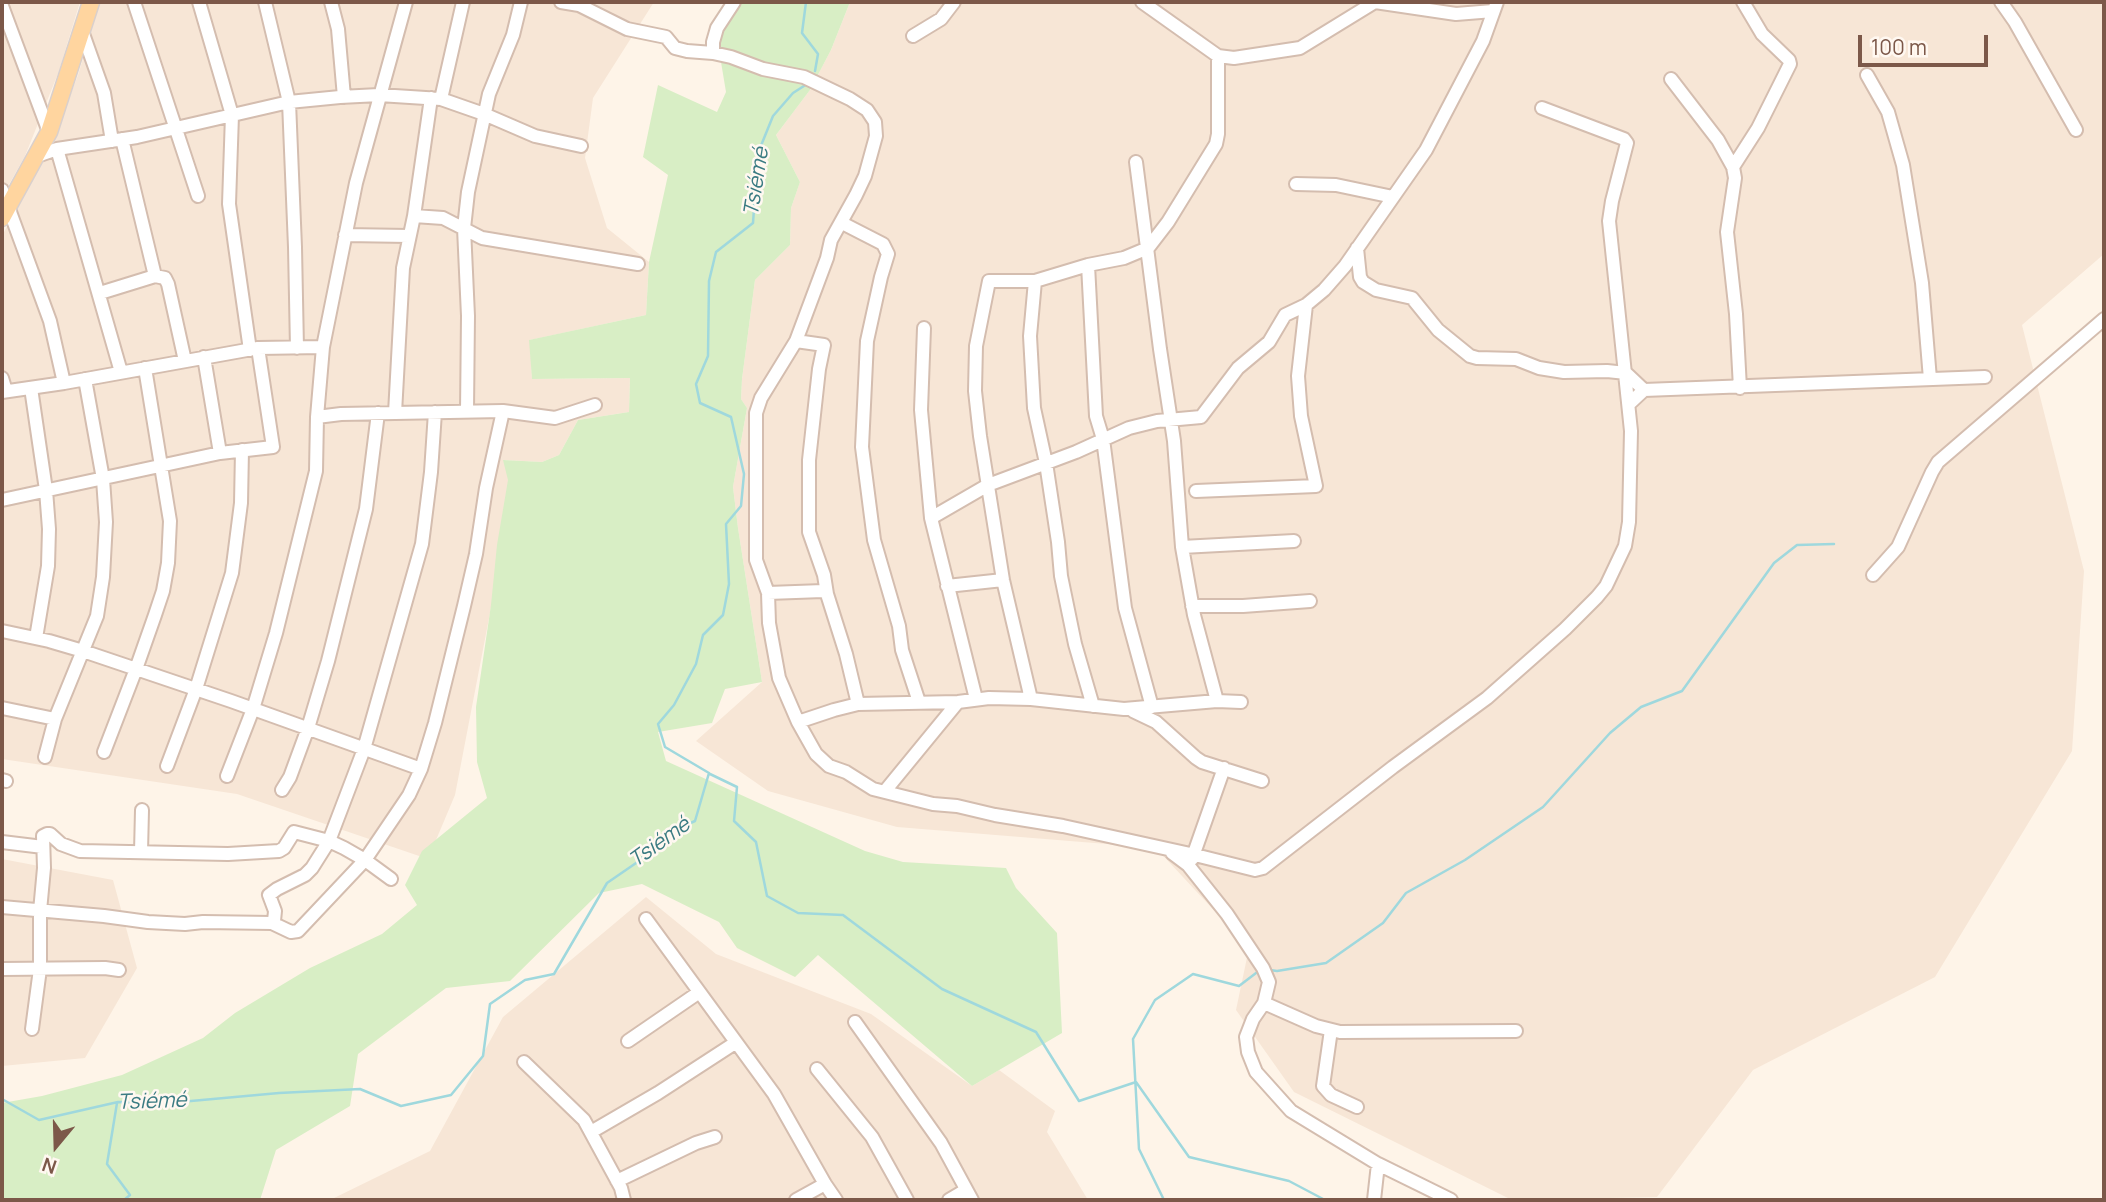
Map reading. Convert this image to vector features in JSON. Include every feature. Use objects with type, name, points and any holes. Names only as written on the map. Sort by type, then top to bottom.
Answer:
[{"type":"main road","points":[[5,213],[48,132],[91,2]]},
{"type":"street","points":[[134,2],[198,196]]},
{"type":"street","points":[[2,500],[220,453],[273,447],[229,204],[232,115],[199,2]]},
{"type":"street","points":[[265,2],[289,102],[297,348]]},
{"type":"street","points":[[331,2],[338,29],[344,97]]},
{"type":"street","points":[[227,776],[253,709],[275,634],[316,471],[323,347],[356,183],[406,2]]},
{"type":"street","points":[[395,413],[403,268],[436,98],[454,48],[463,2]]},
{"type":"street","points":[[467,411],[468,316],[464,228],[468,192],[489,94],[513,35],[521,2]]},
{"type":"street","points":[[561,2],[579,5],[627,29],[666,37],[675,48],[713,53],[763,69],[804,76],[867,110],[875,122],[873,149],[856,195],[831,240],[827,258],[796,341],[761,398],[756,413],[756,560],[768,593],[769,623],[779,678],[798,722],[816,754],[829,766],[846,772],[873,789],[933,804],[1063,826],[1169,850],[1191,860],[1250,870],[1263,868],[1487,698],[1597,597],[1606,586],[1625,545],[1629,522],[1631,431],[1609,222],[1627,143],[1624,139],[1542,108]]},
{"type":"street","points":[[713,53],[713,42],[718,28],[734,2]]},
{"type":"street","points":[[913,36],[941,19],[954,2]]},
{"type":"street","points":[[1142,2],[1218,56],[1234,58],[1300,48],[1375,2],[1456,14],[1495,6]]},
{"type":"street","points":[[1733,167],[1758,128],[1790,64],[1762,34],[1743,2]]},
{"type":"street","points":[[2001,2],[2076,130]]},
{"type":"street","points":[[2,6],[48,132]]},
{"type":"street","points":[[931,518],[988,485],[1129,428],[1201,417],[1238,368],[1269,342],[1285,315],[1306,305],[1324,290],[1357,248],[1426,150],[1483,41],[1495,6]]},
{"type":"street","points":[[82,31],[104,93],[155,276]]},
{"type":"street","points":[[1031,699],[1003,580],[975,391],[976,346],[989,281],[1035,281],[1088,265],[1124,258],[1148,248],[1168,222],[1216,144],[1218,56]]},
{"type":"street","points":[[1867,75],[1888,112],[1903,165],[1922,283],[1930,379]]},
{"type":"street","points":[[1671,79],[1718,140],[1733,167],[1735,178],[1727,232],[1737,314],[1740,388]]},
{"type":"street","points":[[37,156],[57,149],[117,140],[289,102],[379,95],[436,98],[484,114],[535,136],[580,146]]},
{"type":"street","points":[[57,149],[121,372]]},
{"type":"street","points":[[1136,162],[1174,441],[1182,547],[1192,606],[1217,701]]},
{"type":"street","points":[[1296,184],[1336,184],[1393,197]]},
{"type":"street","points":[[2,190],[5,213],[50,321],[64,383]]},
{"type":"street","points":[[414,216],[443,218],[482,238],[638,264]]},
{"type":"street","points":[[842,223],[883,243],[888,254],[867,341],[862,447],[874,540],[899,626],[902,650],[919,702]]},
{"type":"street","points":[[345,235],[409,236]]},
{"type":"street","points":[[1357,248],[1363,282],[1376,290],[1412,298],[1438,330],[1471,356],[1516,359],[1539,368],[1564,372],[1626,373],[1644,390]]},
{"type":"street","points":[[1088,265],[1096,416],[1103,439],[1125,608],[1152,707]]},
{"type":"street","points":[[100,293],[162,276],[167,280],[185,361]]},
{"type":"street","points":[[1035,281],[1030,336],[1034,408],[1046,463],[1061,576],[1075,644],[1093,706]]},
{"type":"street","points":[[1196,491],[1316,486],[1301,416],[1298,376],[1306,305]]},
{"type":"street","points":[[1873,575],[1898,547],[1931,472],[1938,463],[2104,319]]},
{"type":"street","points":[[923,328],[920,410],[931,518],[976,699]]},
{"type":"street","points":[[796,341],[824,345],[809,460],[809,532],[824,575],[858,704]]},
{"type":"street","points":[[2,377],[4,392],[254,349],[323,347]]},
{"type":"street","points":[[204,357],[220,453]]},
{"type":"street","points":[[104,752],[163,591],[168,563],[170,521],[145,368]]},
{"type":"street","points":[[1629,404],[1644,390],[1984,377]]},
{"type":"street","points":[[45,757],[55,719],[97,616],[103,577],[106,522],[103,479],[85,379]]},
{"type":"street","points":[[30,388],[46,490],[48,566],[36,638]]},
{"type":"street","points":[[317,417],[503,411],[555,418],[595,405]]},
{"type":"street","points":[[2,907],[148,922],[272,923],[290,932],[298,931],[365,860],[404,805],[421,769],[435,723],[476,554],[485,488],[503,411]]},
{"type":"street","points":[[272,923],[275,918],[269,895],[305,875],[312,868],[329,841],[364,749],[422,544],[435,412]]},
{"type":"street","points":[[282,790],[308,729],[328,661],[366,509],[378,413]]},
{"type":"street","points":[[167,766],[196,689],[232,573],[241,503],[242,450]]},
{"type":"street","points":[[1182,547],[1294,541]]},
{"type":"street","points":[[947,586],[1003,580]]},
{"type":"street","points":[[768,593],[822,591],[827,594]]},
{"type":"street","points":[[1192,606],[1242,606],[1310,601]]},
{"type":"street","points":[[2,631],[36,638],[136,669],[421,769]]},
{"type":"street","points":[[798,722],[858,704],[958,702],[976,699],[1031,699],[1124,709],[1138,712],[1156,722],[1196,758],[1262,781]]},
{"type":"street","points":[[1124,709],[1217,701],[1241,702]]},
{"type":"street","points":[[885,791],[958,702]]},
{"type":"street","points":[[2,708],[55,719]]},
{"type":"street","points":[[1191,860],[1224,768]]},
{"type":"street","points":[[141,852],[142,810]]},
{"type":"street","points":[[32,1029],[40,969],[43,836],[50,834],[61,844],[80,851],[228,854],[279,851],[294,832],[329,841],[365,860],[391,879]]},
{"type":"street","points":[[2,842],[43,848]]},
{"type":"street","points":[[1191,860],[1263,968],[1269,982],[1264,1003],[1253,1019],[1246,1037],[1252,1064],[1262,1080],[1291,1111],[1378,1164],[1451,1200]]},
{"type":"street","points":[[646,919],[774,1094],[836,1200]]},
{"type":"street","points":[[2,969],[119,970]]},
{"type":"street","points":[[628,1041],[698,993]]},
{"type":"street","points":[[1264,1003],[1316,1026],[1350,1033],[1516,1031]]},
{"type":"street","points":[[855,1022],[941,1143],[969,1195],[949,1200]]},
{"type":"street","points":[[1331,1030],[1323,1086],[1331,1095],[1357,1107]]},
{"type":"street","points":[[591,1132],[735,1043]]},
{"type":"street","points":[[524,1062],[584,1120],[617,1181],[624,1200]]},
{"type":"street","points":[[817,1069],[872,1137],[907,1200]]},
{"type":"street","points":[[617,1181],[696,1143],[715,1137]]},
{"type":"street","points":[[1374,1200],[1378,1164]]},
{"type":"street","points":[[796,1200],[825,1184]]},
{"type":"shaded area","points":[[2,2],[80,2],[59,71],[25,156],[2,197]]},
{"type":"shaded area","points":[[100,2],[654,2],[593,98],[585,158],[607,228],[649,262],[646,315],[530,340],[532,379],[630,378],[629,412],[578,420],[559,455],[542,462],[504,460],[515,483],[455,795],[428,859],[237,794],[2,759],[2,236],[56,132],[78,75]]},
{"type":"shaded area","points":[[850,2],[2104,2],[2104,254],[2022,325],[2084,571],[2072,751],[1935,977],[1753,1070],[1657,1197],[1512,1200],[1294,1092],[1236,1010],[1249,948],[1156,848],[897,827],[768,791],[696,741],[762,682],[733,487],[747,408],[741,399],[742,379],[755,280],[790,245],[791,208],[800,182],[776,135],[810,90],[831,50]]},
{"type":"shaded area","points":[[2,859],[113,880],[137,968],[85,1058],[2,1066]]},
{"type":"shaded area","points":[[646,897],[716,954],[871,1014],[972,1086],[999,1070],[1055,1111],[1047,1132],[1088,1200],[330,1200],[430,1151],[503,1017]]},
{"type":"green space","points":[[741,2],[850,2],[831,50],[810,90],[776,135],[800,182],[791,208],[790,245],[755,280],[742,379],[741,399],[747,408],[733,487],[762,682],[725,689],[712,723],[658,732],[666,761],[865,851],[903,862],[1006,868],[1016,888],[1057,933],[1062,1033],[972,1086],[818,955],[795,977],[737,948],[719,922],[642,884],[599,893],[510,981],[446,988],[358,1054],[350,1106],[276,1150],[260,1200],[2,1200],[2,1103],[42,1096],[122,1075],[203,1038],[235,1013],[310,968],[382,934],[417,905],[405,885],[422,851],[487,798],[477,762],[476,707],[508,480],[503,460],[542,462],[559,455],[578,420],[629,412],[630,378],[532,379],[529,340],[646,315],[649,262],[668,175],[643,157],[658,85],[717,112],[726,92],[717,38]]},
{"type":"waterway","name":"Tsiémé","points":[[806,2],[802,33],[818,54],[815,71]]},
{"type":"waterway","name":"Tsiémé","points":[[2,1099],[39,1120],[118,1102],[169,1103],[360,1089],[401,1106],[451,1095],[483,1056],[490,1004],[525,980],[554,974],[607,883],[639,861],[666,834],[695,821],[709,773],[665,747],[658,724],[674,705],[696,664],[703,635],[723,615],[729,584],[726,524],[741,506],[744,474],[731,417],[700,403],[696,384],[708,356],[709,281],[716,252],[753,223],[758,153],[773,116],[793,93],[807,84]]},
{"type":"waterway","points":[[1270,970],[1326,963],[1383,923],[1406,893],[1465,860],[1543,807],[1610,733],[1641,707],[1682,691],[1774,563],[1797,545],[1834,544]]},
{"type":"waterway","points":[[710,774],[737,787],[734,821],[756,842],[767,896],[798,913],[843,915],[942,989],[1036,1032],[1079,1101],[1136,1082],[1189,1157],[1289,1181],[1325,1200]]},
{"type":"waterway","points":[[1164,1200],[1139,1149],[1133,1039],[1155,1000],[1193,974],[1239,986],[1260,970]]},
{"type":"waterway","points":[[117,1103],[107,1164],[130,1195],[124,1200]]}]
